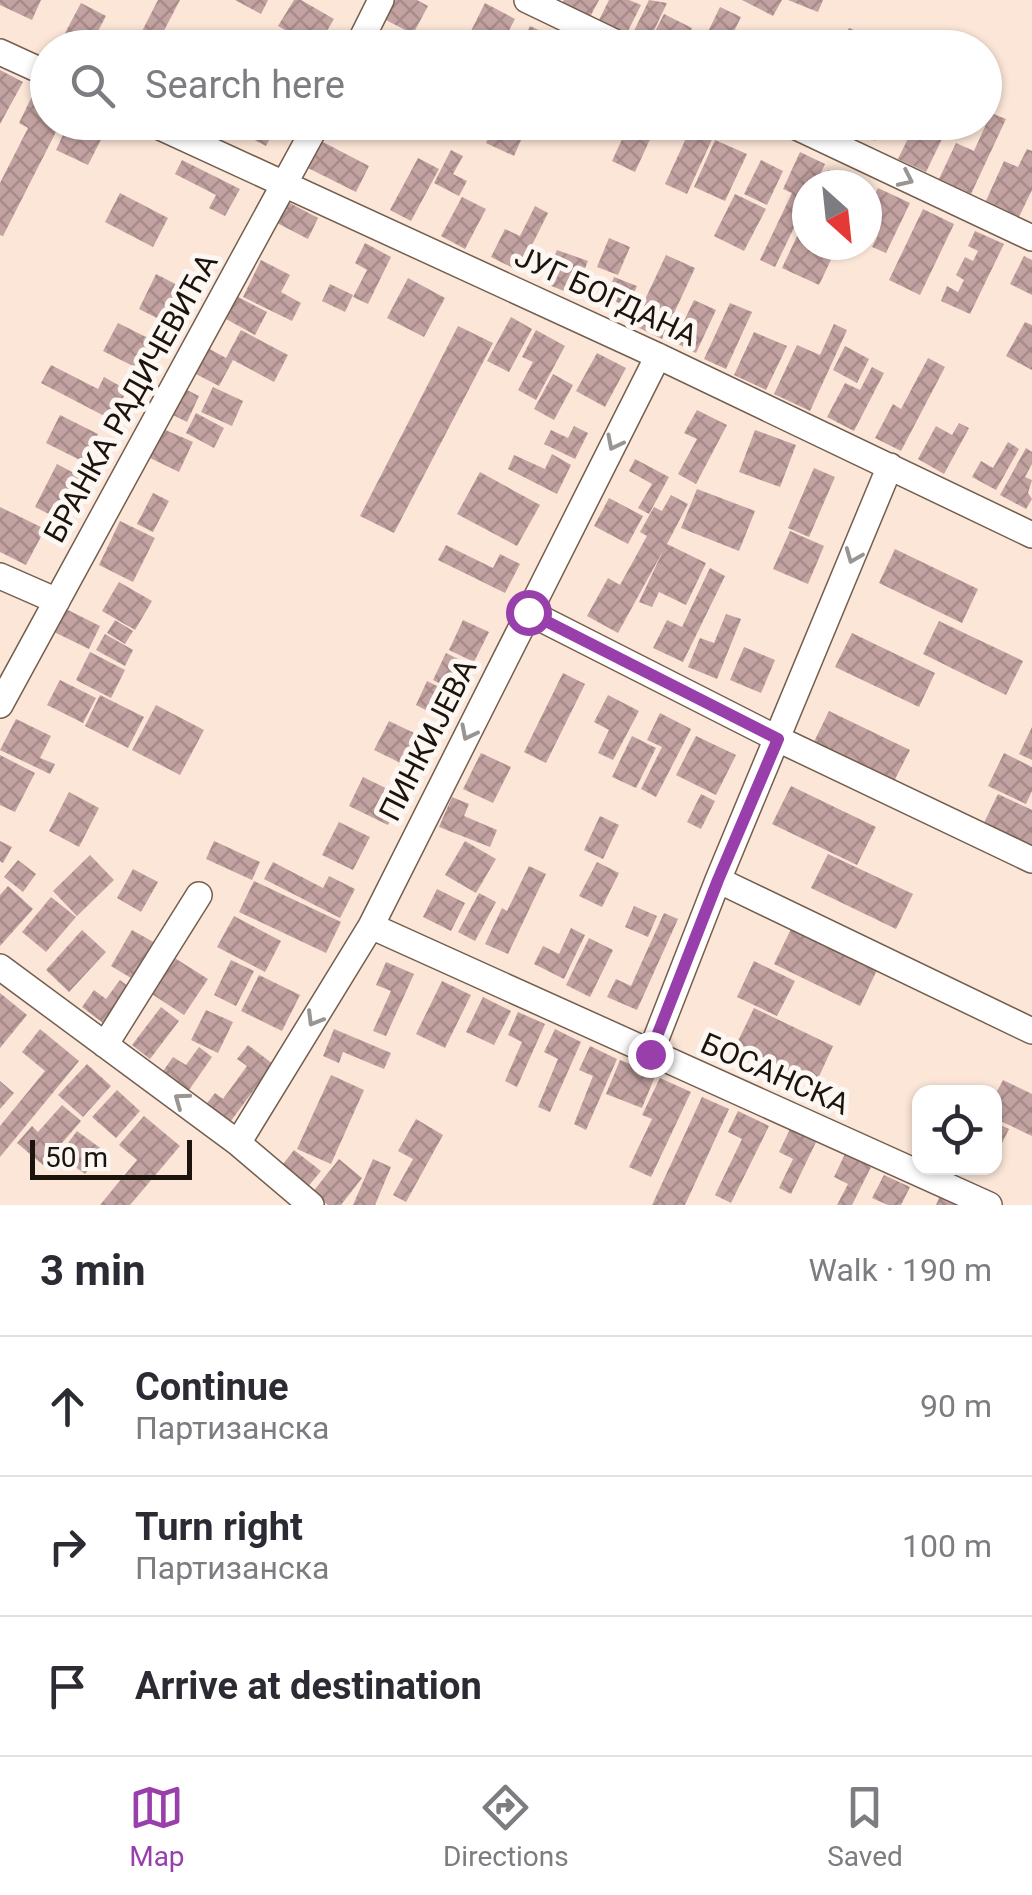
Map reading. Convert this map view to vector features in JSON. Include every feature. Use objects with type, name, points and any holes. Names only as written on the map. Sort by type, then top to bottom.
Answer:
[{"type":"street","points":[[365,30],[381,0]]},
{"type":"street","points":[[526,0],[589,30]]},
{"type":"street","points":[[0,52],[30,66]]},
{"type":"street","name":"ЈУГ БОГДАНА","points":[[188,140],[658,356],[1032,535]]},
{"type":"street","name":"БРАНКА РАДИЧЕВИЋА","points":[[0,705],[309,140]]},
{"type":"street","points":[[824,140],[1032,238]]},
{"type":"street","name":"ПИНКИЈЕВА","points":[[238,1143],[371,926],[658,356]]},
{"type":"street","points":[[650,1054],[890,466]]},
{"type":"street","points":[[0,576],[56,601]]},
{"type":"street","points":[[528,612],[778,739],[1032,860]]},
{"type":"street","points":[[718,880],[1032,1030]]},
{"type":"street","points":[[105,1045],[199,895]]},
{"type":"street","name":"БОСАНСКА","points":[[371,926],[989,1205]]},
{"type":"street","points":[[0,967],[238,1143],[312,1205]]},
{"type":"building","points":[[0,0],[41,0],[32,20],[0,5]]},
{"type":"building","points":[[158,0],[180,0],[164,30],[143,30]]},
{"type":"building","points":[[235,0],[268,0],[261,14]]},
{"type":"building","points":[[294,0],[301,0],[334,19],[328,30],[285,30],[278,26]]},
{"type":"building","points":[[394,0],[417,0],[428,6],[415,30],[405,30],[384,19]]},
{"type":"building","points":[[599,0],[590,17],[562,3]]},
{"type":"building","points":[[609,0],[629,0],[641,5],[628,30],[599,20]]},
{"type":"building","points":[[649,0],[667,3],[654,30],[634,30]]},
{"type":"building","points":[[742,0],[782,0],[773,16]]},
{"type":"building","points":[[788,0],[823,0],[818,12]]},
{"type":"building","points":[[81,3],[106,16],[99,30],[67,30]]},
{"type":"building","points":[[485,3],[515,19],[509,30],[472,30]]},
{"type":"building","points":[[720,7],[741,17],[735,30],[709,30]]},
{"type":"building","points":[[664,14],[692,28],[691,30],[656,30]]},
{"type":"building","points":[[0,70],[23,82],[0,124]]},
{"type":"building","points":[[30,100],[30,140],[52,140],[3,236],[0,183],[28,128],[19,123]]},
{"type":"building","points":[[61,140],[101,140],[88,165],[56,150]]},
{"type":"building","points":[[319,140],[369,166],[356,192],[306,167]]},
{"type":"building","points":[[487,140],[521,140],[514,156],[486,143]]},
{"type":"building","points":[[622,140],[650,140],[635,172],[612,161]]},
{"type":"building","points":[[685,140],[712,140],[687,194],[665,184]]},
{"type":"building","points":[[715,140],[747,154],[725,201],[694,187]]},
{"type":"building","points":[[907,140],[942,140],[926,172],[898,159]]},
{"type":"building","points":[[979,140],[996,140],[971,194],[939,179],[956,143],[974,151]]},
{"type":"building","points":[[1027,149],[1032,151],[1032,190],[1018,219],[985,203],[1004,161],[1018,167]]},
{"type":"building","points":[[451,150],[463,156],[453,174],[467,181],[459,196],[434,183]]},
{"type":"building","points":[[800,152],[825,164],[822,170],[792,170],[792,193],[783,189]]},
{"type":"building","points":[[418,158],[439,169],[411,221],[390,210]]},
{"type":"building","points":[[182,160],[240,189],[225,216],[209,208],[216,195],[175,174]]},
{"type":"building","points":[[761,160],[783,171],[767,205],[744,194]]},
{"type":"building","points":[[882,190],[910,203],[886,253],[882,251]]},
{"type":"building","points":[[120,193],[168,218],[153,247],[105,222]]},
{"type":"building","points":[[792,193],[792,232],[775,267],[760,260]]},
{"type":"building","points":[[735,194],[766,209],[744,251],[714,236]]},
{"type":"building","points":[[462,197],[486,209],[465,249],[441,236]]},
{"type":"building","points":[[286,201],[318,218],[308,239],[275,222]]},
{"type":"building","points":[[535,206],[548,213],[519,271],[491,257],[505,229],[520,236]]},
{"type":"building","points":[[923,209],[954,224],[920,295],[889,280]]},
{"type":"building","points":[[975,231],[1004,244],[970,314],[941,301],[947,286],[958,292],[964,280],[956,275],[965,257],[973,261],[978,251],[968,246]]},
{"type":"building","points":[[609,238],[630,247],[618,275],[597,267]]},
{"type":"building","points":[[365,243],[391,257],[368,304],[353,297],[367,270],[355,263]]},
{"type":"building","points":[[792,247],[792,260],[831,260],[819,285],[782,268]]},
{"type":"building","points":[[557,250],[588,261],[574,295],[544,283]]},
{"type":"building","points":[[666,255],[695,268],[662,339],[633,325]]},
{"type":"building","points":[[1024,256],[1032,260],[1032,295],[1010,284]]},
{"type":"building","points":[[261,260],[290,275],[281,292],[301,303],[292,321],[243,297]]},
{"type":"building","points":[[156,274],[187,290],[169,324],[139,309]]},
{"type":"building","points":[[614,277],[637,286],[628,307],[606,297]]},
{"type":"building","points":[[408,278],[445,298],[424,337],[387,318]]},
{"type":"building","points":[[330,284],[353,295],[345,312],[322,301]]},
{"type":"building","points":[[238,297],[267,312],[255,335],[226,319]]},
{"type":"building","points":[[694,300],[716,310],[696,353],[674,342]]},
{"type":"building","points":[[730,303],[752,312],[726,369],[704,359]]},
{"type":"building","points":[[511,317],[532,329],[509,372],[487,361]]},
{"type":"building","points":[[1025,322],[1032,325],[1032,370],[1006,356]]},
{"type":"building","points":[[118,323],[154,341],[139,369],[103,351]]},
{"type":"building","points":[[834,324],[847,330],[810,411],[774,394],[797,345],[820,355]]},
{"type":"building","points":[[458,326],[493,343],[394,533],[360,516]]},
{"type":"building","points":[[241,330],[288,355],[274,382],[233,360],[219,386],[192,372],[206,347],[226,358]]},
{"type":"building","points":[[536,330],[565,346],[536,400],[518,390],[533,362],[522,357]]},
{"type":"building","points":[[754,332],[787,346],[766,390],[734,375]]},
{"type":"building","points":[[845,346],[869,359],[857,383],[833,370]]},
{"type":"building","points":[[597,353],[626,368],[605,407],[576,391]]},
{"type":"building","points":[[928,358],[945,367],[901,451],[875,438],[893,404],[901,409]]},
{"type":"building","points":[[51,365],[98,389],[104,377],[127,390],[112,420],[41,383]]},
{"type":"building","points":[[872,367],[884,373],[854,431],[827,417],[845,383],[860,390]]},
{"type":"building","points":[[553,374],[573,385],[554,420],[534,409]]},
{"type":"building","points":[[213,387],[243,401],[232,426],[201,412]]},
{"type":"building","points":[[183,388],[199,396],[187,422],[171,414]]},
{"type":"building","points":[[697,410],[727,425],[696,484],[678,474],[697,439],[684,433]]},
{"type":"building","points":[[196,413],[224,428],[214,448],[186,433]]},
{"type":"building","points":[[60,415],[98,434],[84,462],[46,443]]},
{"type":"building","points":[[959,423],[969,428],[944,474],[918,459],[936,426],[952,435]]},
{"type":"building","points":[[574,426],[588,433],[575,459],[544,444],[551,430],[568,438]]},
{"type":"building","points":[[161,428],[193,442],[179,472],[148,457]]},
{"type":"building","points":[[755,430],[796,445],[780,487],[739,472]]},
{"type":"building","points":[[1008,442],[1019,449],[996,490],[972,477],[981,461],[993,468]]},
{"type":"building","points":[[1026,448],[1032,452],[1032,464],[1025,477],[1032,480],[1028,493],[1032,499],[1026,509],[1000,495]]},
{"type":"building","points":[[552,454],[571,465],[557,494],[508,469],[514,455],[545,469]]},
{"type":"building","points":[[635,459],[669,477],[649,514],[638,508],[652,484],[629,471]]},
{"type":"building","points":[[57,464],[85,479],[63,521],[35,507]]},
{"type":"building","points":[[814,468],[835,477],[809,537],[788,528]]},
{"type":"building","points":[[480,472],[540,505],[517,546],[457,514]]},
{"type":"building","points":[[697,489],[755,511],[739,551],[681,528]]},
{"type":"building","points":[[153,493],[169,501],[153,532],[137,524]]},
{"type":"building","points":[[671,495],[688,504],[667,544],[706,563],[686,605],[659,592],[652,607],[639,602],[663,551],[618,633],[587,616],[608,578],[620,585],[647,536],[640,532],[654,507],[662,511]]},
{"type":"building","points":[[609,498],[643,516],[628,544],[594,526]]},
{"type":"building","points":[[0,507],[45,529],[26,565],[0,552]]},
{"type":"building","points":[[120,521],[155,538],[133,582],[99,565]]},
{"type":"building","points":[[790,531],[824,546],[808,584],[773,569]]},
{"type":"building","points":[[446,545],[493,568],[500,554],[520,564],[505,593],[438,560]]},
{"type":"building","points":[[895,549],[978,589],[962,623],[879,583]]},
{"type":"building","points":[[710,568],[725,576],[683,662],[653,648],[667,620],[682,627]]},
{"type":"building","points":[[119,582],[152,601],[135,630],[102,611]]},
{"type":"building","points":[[66,609],[100,626],[89,649],[54,632]]},
{"type":"building","points":[[726,614],[741,619],[717,679],[688,667],[700,638],[714,643]]},
{"type":"building","points":[[115,620],[133,631],[125,644],[107,633]]},
{"type":"building","points":[[463,620],[489,632],[474,662],[449,650]]},
{"type":"building","points":[[939,621],[1023,661],[1006,695],[923,654]]},
{"type":"building","points":[[852,633],[935,673],[919,707],[835,667]]},
{"type":"building","points":[[105,634],[133,650],[125,666],[96,650]]},
{"type":"building","points":[[744,647],[775,660],[761,693],[730,680]]},
{"type":"building","points":[[90,652],[125,670],[111,698],[76,680]]},
{"type":"building","points":[[446,653],[472,666],[459,693],[433,680]]},
{"type":"building","points":[[563,673],[585,684],[546,763],[524,752]]},
{"type":"building","points":[[60,680],[96,698],[83,723],[47,705]]},
{"type":"building","points":[[427,681],[459,697],[447,721],[416,705]]},
{"type":"building","points":[[100,695],[144,717],[128,748],[85,726]]},
{"type":"building","points":[[608,695],[639,711],[613,760],[598,753],[609,730],[594,722]]},
{"type":"building","points":[[156,705],[204,730],[180,775],[132,750]]},
{"type":"building","points":[[829,711],[910,750],[891,787],[811,748]]},
{"type":"building","points":[[660,713],[691,729],[656,797],[641,789],[662,747],[647,740]]},
{"type":"building","points":[[16,719],[51,736],[40,758],[55,764],[50,774],[0,750]]},
{"type":"building","points":[[389,721],[431,741],[417,771],[374,750]]},
{"type":"building","points":[[1032,727],[1032,760],[1019,754]]},
{"type":"building","points":[[632,736],[656,748],[636,788],[612,777]]},
{"type":"building","points":[[696,736],[736,755],[716,795],[676,775]]},
{"type":"building","points":[[481,753],[511,767],[493,803],[463,789]]},
{"type":"building","points":[[1004,753],[1032,767],[1032,791],[1026,804],[988,786]]},
{"type":"building","points":[[0,755],[35,773],[15,812],[0,805]]},
{"type":"building","points":[[363,777],[402,796],[388,825],[349,806]]},
{"type":"building","points":[[791,786],[876,827],[857,865],[772,824]]},
{"type":"building","points":[[69,792],[99,808],[79,847],[49,831]]},
{"type":"building","points":[[701,794],[715,801],[701,829],[687,822]]},
{"type":"building","points":[[998,794],[1032,810],[1032,854],[981,829]]},
{"type":"building","points":[[452,797],[469,804],[464,816],[497,830],[490,847],[439,827]]},
{"type":"building","points":[[600,816],[619,825],[603,859],[584,850]]},
{"type":"building","points":[[339,822],[370,837],[353,870],[322,855]]},
{"type":"building","points":[[0,841],[12,847],[3,863],[0,861]]},
{"type":"building","points":[[214,841],[260,862],[252,880],[206,859]]},
{"type":"building","points":[[465,841],[496,859],[476,893],[445,875]]},
{"type":"building","points":[[828,854],[913,894],[896,929],[811,888]]},
{"type":"building","points":[[90,855],[114,880],[77,916],[53,891]]},
{"type":"building","points":[[18,860],[36,874],[23,892],[4,877]]},
{"type":"building","points":[[273,862],[323,888],[329,876],[355,889],[340,918],[264,879]]},
{"type":"building","points":[[597,862],[619,873],[602,907],[579,896]]},
{"type":"building","points":[[529,866],[546,874],[508,954],[485,944]]},
{"type":"building","points":[[133,869],[158,882],[141,912],[117,898]]},
{"type":"building","points":[[254,881],[341,922],[326,953],[239,912]]},
{"type":"building","points":[[8,886],[33,909],[0,946],[0,895]]},
{"type":"building","points":[[437,889],[465,903],[451,931],[423,917]]},
{"type":"building","points":[[479,893],[496,902],[475,941],[458,932]]},
{"type":"building","points":[[51,897],[76,917],[46,952],[22,932]]},
{"type":"building","points":[[634,906],[657,916],[648,937],[625,927]]},
{"type":"building","points":[[664,913],[678,919],[637,1010],[607,997],[616,979],[631,986]]},
{"type":"building","points":[[234,916],[281,941],[265,972],[217,947]]},
{"type":"building","points":[[792,927],[878,968],[860,1006],[774,964]]},
{"type":"building","points":[[571,928],[585,935],[564,979],[534,964],[543,946],[559,954]]},
{"type":"building","points":[[82,930],[106,952],[69,992],[46,970]]},
{"type":"building","points":[[132,930],[157,944],[136,981],[111,966]]},
{"type":"building","points":[[589,938],[613,950],[590,997],[566,985]]},
{"type":"building","points":[[170,955],[208,979],[184,1015],[147,991]]},
{"type":"building","points":[[231,960],[254,971],[236,1006],[214,995]]},
{"type":"building","points":[[754,961],[795,981],[777,1016],[737,997]]},
{"type":"building","points":[[386,962],[414,974],[386,1036],[373,1031],[391,991],[376,985]]},
{"type":"building","points":[[259,975],[300,995],[282,1031],[241,1011]]},
{"type":"building","points":[[120,980],[133,990],[107,1026],[82,1007],[94,990],[106,999]]},
{"type":"building","points":[[442,981],[471,995],[445,1048],[416,1034]]},
{"type":"building","points":[[0,993],[27,1015],[0,1048]]},
{"type":"building","points":[[483,997],[511,1011],[494,1045],[466,1032]]},
{"type":"building","points":[[161,1007],[179,1021],[150,1059],[132,1045]]},
{"type":"building","points":[[754,1008],[833,1046],[816,1083],[736,1045]]},
{"type":"building","points":[[206,1010],[233,1022],[218,1053],[191,1040]]},
{"type":"building","points":[[518,1012],[545,1024],[517,1087],[505,1081],[522,1042],[508,1035]]},
{"type":"building","points":[[40,1029],[79,1061],[0,1157],[0,1126],[45,1071],[22,1052]]},
{"type":"building","points":[[334,1029],[391,1053],[384,1069],[343,1052],[339,1063],[323,1056]]},
{"type":"building","points":[[555,1029],[581,1042],[550,1112],[538,1107],[558,1059],[544,1052]]},
{"type":"building","points":[[248,1045],[273,1064],[228,1125],[204,1107],[215,1093],[223,1099],[247,1066],[237,1059]]},
{"type":"building","points":[[590,1046],[617,1059],[586,1130],[574,1124],[593,1076],[579,1070]]},
{"type":"building","points":[[199,1047],[212,1057],[187,1093],[161,1074],[173,1057],[186,1065]]},
{"type":"building","points":[[620,1060],[656,1074],[642,1108],[606,1094]]},
{"type":"building","points":[[87,1064],[111,1086],[83,1117],[58,1095]]},
{"type":"building","points":[[331,1075],[364,1090],[331,1164],[297,1149]]},
{"type":"building","points":[[660,1078],[691,1092],[651,1177],[629,1167],[652,1119],[642,1115]]},
{"type":"building","points":[[1003,1080],[1032,1094],[1032,1136],[1002,1122]]},
{"type":"building","points":[[0,1081],[14,1093],[0,1109]]},
{"type":"building","points":[[117,1090],[140,1111],[116,1138],[92,1117]]},
{"type":"building","points":[[702,1097],[729,1109],[685,1205],[652,1205]]},
{"type":"building","points":[[62,1105],[81,1121],[43,1165],[17,1143],[32,1126],[38,1132]]},
{"type":"building","points":[[738,1111],[769,1126],[731,1203],[715,1195],[742,1139],[728,1132]]},
{"type":"building","points":[[144,1116],[180,1146],[130,1205],[100,1205],[137,1160],[119,1145]]},
{"type":"building","points":[[416,1119],[443,1135],[406,1202],[393,1195],[413,1159],[398,1151]]},
{"type":"building","points":[[790,1129],[816,1142],[791,1194],[779,1188],[793,1159],[779,1152]]},
{"type":"building","points":[[77,1131],[103,1150],[85,1174],[59,1155]]},
{"type":"building","points":[[294,1150],[321,1171],[306,1189],[280,1168]]},
{"type":"building","points":[[845,1154],[871,1167],[852,1205],[837,1205],[848,1184],[834,1177]]},
{"type":"building","points":[[339,1159],[362,1178],[341,1205],[328,1205],[312,1193]]},
{"type":"building","points":[[373,1159],[391,1167],[375,1205],[353,1205]]},
{"type":"building","points":[[884,1175],[910,1187],[901,1205],[888,1205],[872,1198]]},
{"type":"building","points":[[940,1196],[959,1205],[936,1205]]},
{"type":"route","points":[[528,612],[778,739],[650,1054]]}]
